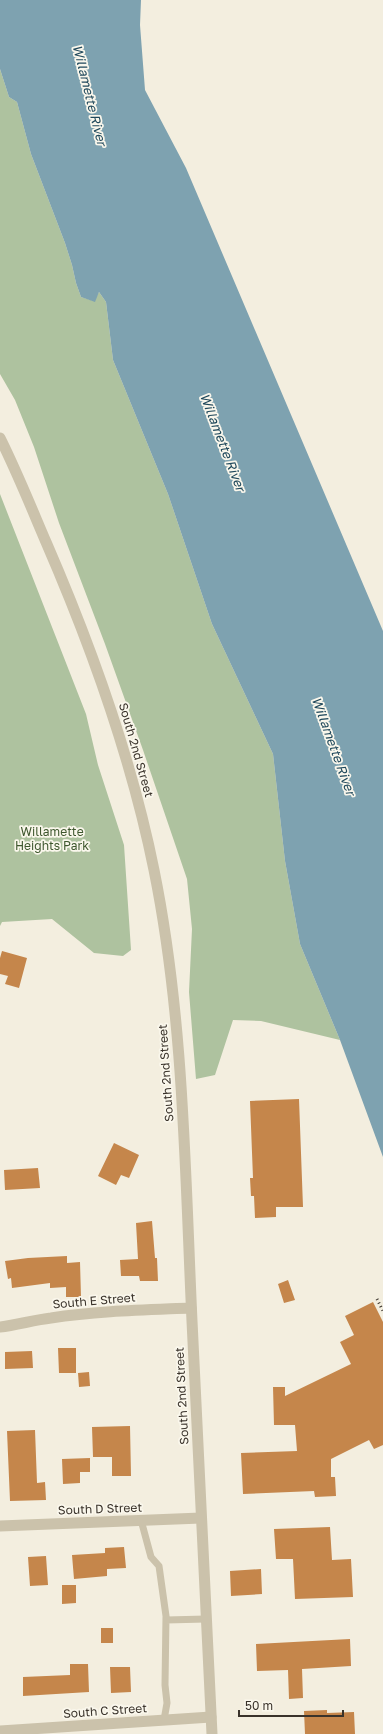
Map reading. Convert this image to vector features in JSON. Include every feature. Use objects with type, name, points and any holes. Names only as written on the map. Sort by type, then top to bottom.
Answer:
[{"type":"street","name":"South 2nd Street","points":[[0,438],[78,616],[111,706],[154,868],[164,925],[174,998],[183,1128],[212,1734]]},
{"type":"street","name":"South E Street","points":[[0,1327],[51,1318],[109,1312],[191,1308]]},
{"type":"street","name":"South D Street","points":[[0,1526],[201,1518]]},
{"type":"street","name":"South C Street","points":[[0,1731],[211,1717]]},
{"type":"lane","points":[[141,1520],[151,1557],[160,1566],[166,1620],[165,1685],[167,1703],[164,1720]]},
{"type":"lane","points":[[166,1620],[206,1619]]},
{"type":"green space","points":[[0,69],[9,97],[17,102],[31,154],[65,243],[81,297],[94,301],[99,292],[106,302],[113,360],[168,494],[212,624],[273,754],[285,861],[300,944],[340,1040],[261,1021],[233,1020],[215,1075],[196,1079],[189,992],[192,929],[187,879],[105,644],[59,523],[34,447],[15,400],[0,374]]},
{"type":"green space","name":"Willamette Heights Park","points":[[0,494],[86,714],[98,765],[124,845],[131,950],[123,956],[94,953],[52,919],[2,922],[0,926]]},
{"type":"water","name":"Willamette River","points":[[0,0],[141,0],[140,25],[145,90],[186,168],[383,631],[383,1157],[340,1040],[300,944],[285,861],[273,754],[212,624],[168,494],[113,360],[106,302],[99,292],[95,302],[81,297],[65,243],[31,154],[17,102],[9,97],[0,69]]},
{"type":"building","points":[[2,951],[27,958],[19,988],[5,984],[8,976],[0,974],[0,958]]},
{"type":"building","points":[[299,1099],[303,1207],[276,1207],[276,1217],[255,1218],[254,1196],[251,1196],[250,1178],[253,1178],[250,1101]]},
{"type":"building","points":[[114,1143],[139,1155],[129,1178],[121,1175],[116,1185],[98,1176]]},
{"type":"building","points":[[38,1168],[40,1188],[5,1190],[4,1170]]},
{"type":"building","points":[[152,1221],[155,1258],[157,1258],[158,1281],[140,1281],[139,1276],[121,1276],[120,1260],[138,1259],[136,1223]]},
{"type":"building","points":[[67,1256],[67,1263],[80,1262],[81,1297],[66,1297],[66,1287],[50,1288],[50,1283],[12,1288],[11,1278],[8,1279],[5,1261]]},
{"type":"building","points":[[288,1280],[295,1300],[284,1303],[278,1284]]},
{"type":"building","points":[[373,1302],[383,1322],[383,1445],[374,1449],[369,1440],[331,1459],[331,1477],[335,1477],[336,1496],[315,1497],[314,1491],[243,1494],[241,1453],[297,1451],[295,1425],[274,1425],[273,1387],[285,1387],[285,1396],[351,1364],[340,1342],[354,1335],[345,1316]]},
{"type":"building","points":[[58,1348],[76,1348],[76,1373],[59,1373]]},
{"type":"building","points":[[32,1351],[33,1368],[5,1369],[5,1352]]},
{"type":"building","points":[[89,1372],[90,1386],[79,1387],[78,1373]]},
{"type":"building","points":[[130,1426],[131,1476],[112,1476],[112,1457],[93,1457],[92,1427]]},
{"type":"building","points":[[35,1430],[37,1483],[45,1482],[46,1500],[10,1501],[7,1431]]},
{"type":"building","points":[[90,1458],[90,1472],[80,1472],[80,1483],[63,1484],[62,1459]]},
{"type":"building","points":[[330,1527],[332,1560],[351,1559],[353,1597],[295,1599],[293,1559],[276,1559],[274,1529]]},
{"type":"building","points":[[124,1547],[126,1568],[107,1569],[107,1576],[74,1579],[72,1555],[105,1553],[105,1548]]},
{"type":"building","points":[[46,1556],[48,1585],[30,1586],[28,1557]]},
{"type":"building","points":[[261,1569],[262,1594],[231,1596],[230,1571]]},
{"type":"building","points":[[62,1585],[76,1585],[76,1603],[62,1604]]},
{"type":"building","points":[[101,1628],[113,1628],[113,1643],[101,1643]]},
{"type":"building","points":[[350,1639],[351,1666],[302,1669],[303,1698],[289,1699],[288,1670],[257,1671],[256,1644]]},
{"type":"building","points":[[70,1664],[88,1664],[89,1692],[23,1696],[23,1677],[70,1675]]},
{"type":"building","points":[[110,1667],[130,1667],[131,1692],[111,1693]]},
{"type":"building","points":[[327,1710],[327,1713],[354,1712],[355,1734],[305,1734],[304,1711]]},
{"type":"railway","points":[[377,1299],[383,1311]]}]
